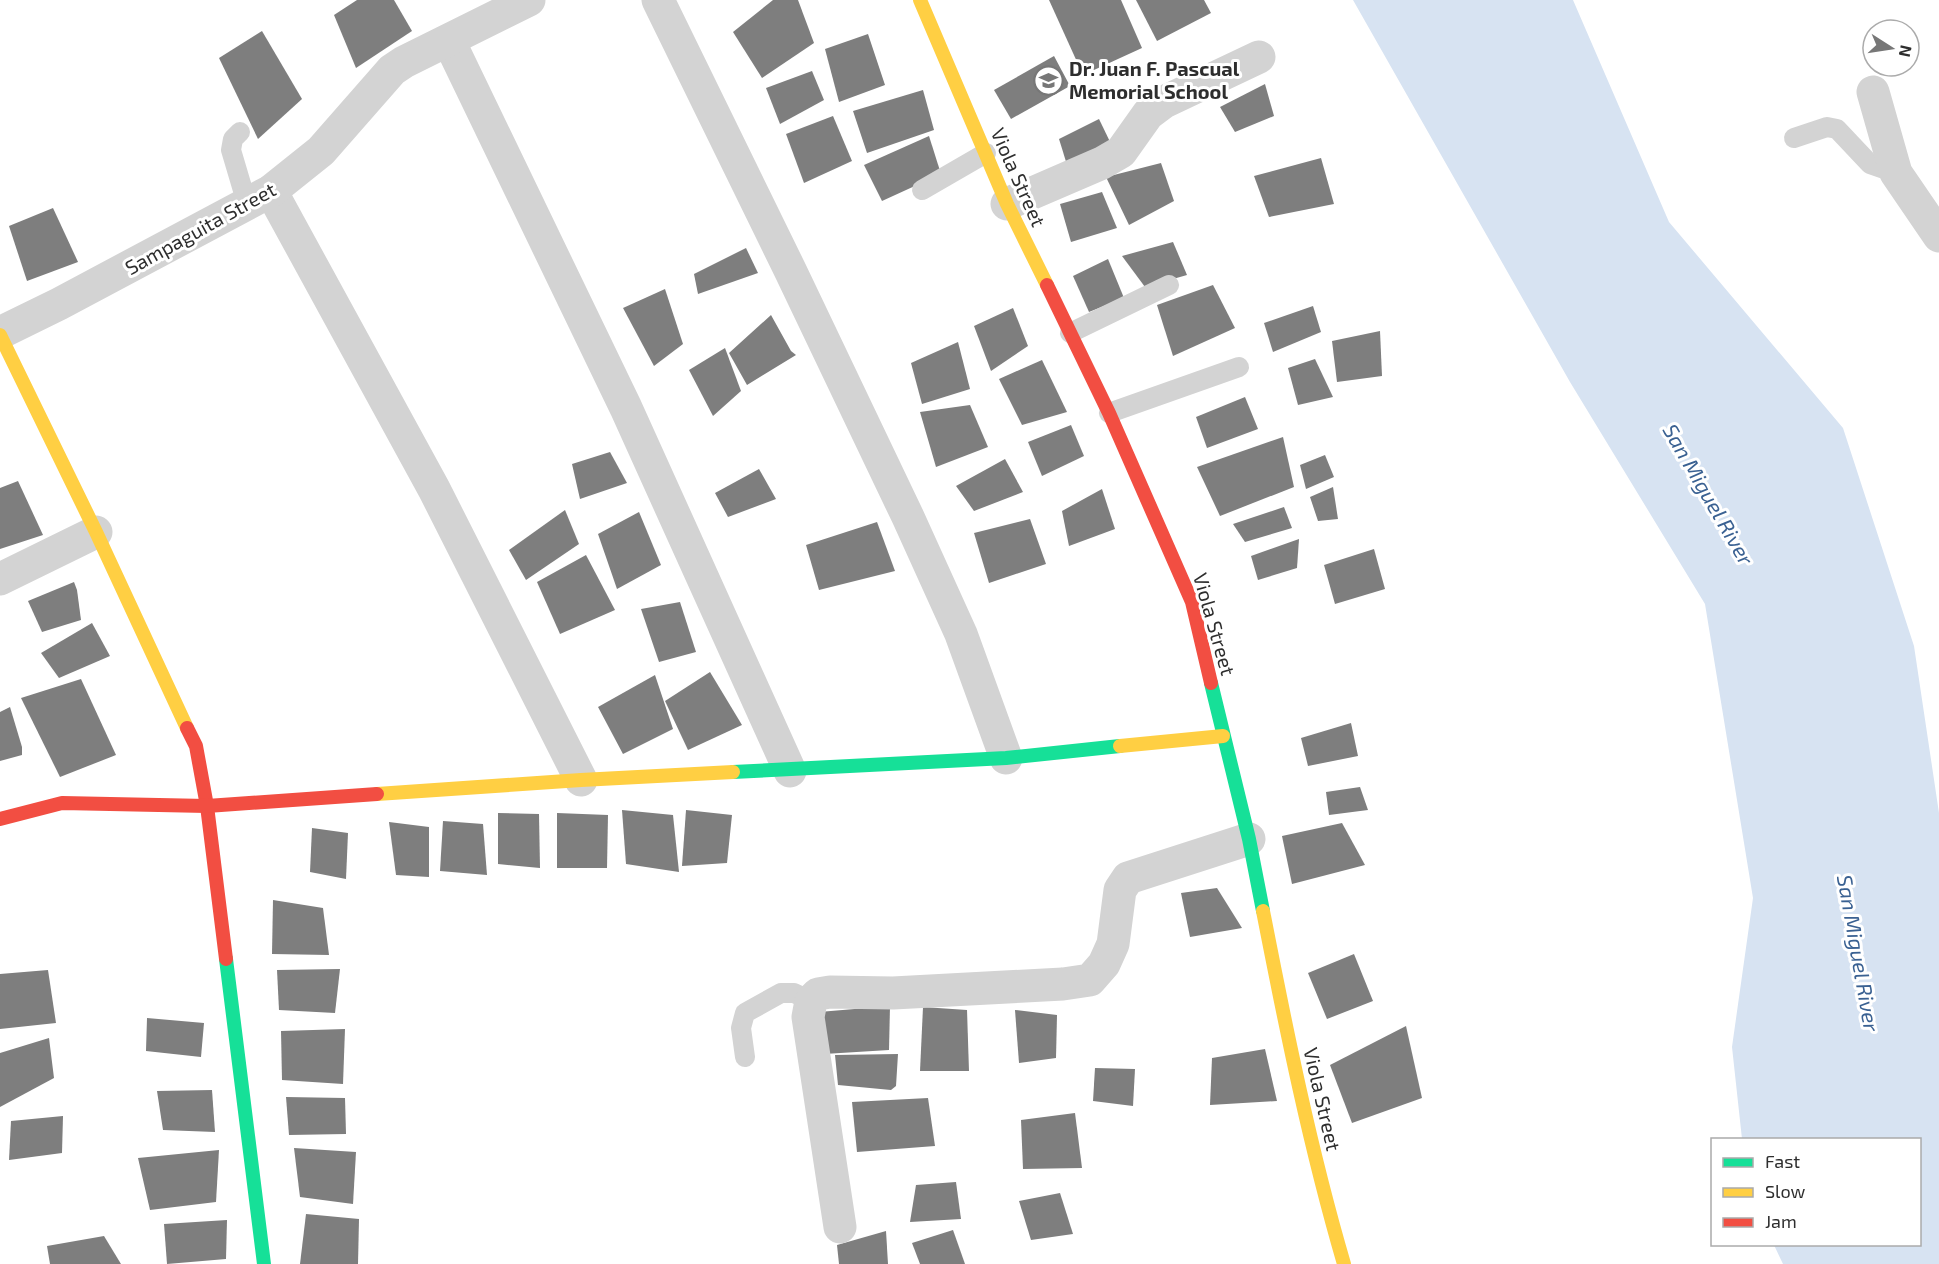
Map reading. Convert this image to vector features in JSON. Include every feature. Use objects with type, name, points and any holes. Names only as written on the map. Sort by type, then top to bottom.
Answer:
[{"type":"street","name":"Sampaguita Street","points":[[0,334],[259,197],[321,151],[392,70],[529,0]]},
{"type":"street","points":[[658,0],[791,272],[962,634],[1006,758]]},
{"type":"street","name":"Viola Street","points":[[920,0],[1007,204],[1109,413],[1192,602],[1249,839],[1277,983],[1327,1206],[1344,1264]]},
{"type":"street","points":[[449,41],[626,408],[790,771]]},
{"type":"street","points":[[1007,204],[1102,163],[1121,152],[1148,114],[1164,102],[1258,57]]},
{"type":"street","points":[[1873,92],[1896,173],[1937,227]]},
{"type":"street","points":[[259,197],[434,489],[581,780]]},
{"type":"street","points":[[0,334],[196,746],[207,806],[264,1264]]},
{"type":"street","points":[[0,579],[96,532]]},
{"type":"street","points":[[0,819],[62,803],[207,806],[581,780],[790,771],[1006,758],[1223,736]]},
{"type":"street","points":[[840,1227],[808,1017],[811,1001],[818,994],[893,993],[1063,984],[1090,980],[1104,964],[1113,944],[1120,890],[1128,878],[1249,839]]},
{"type":"lane","points":[[1794,138],[1827,127],[1837,129],[1870,164],[1896,173]]},
{"type":"lane","points":[[240,132],[233,140],[231,150],[259,197]]},
{"type":"lane","points":[[922,190],[986,153]]},
{"type":"lane","points":[[1070,333],[1169,285]]},
{"type":"lane","points":[[1109,413],[1239,367]]},
{"type":"lane","points":[[745,1057],[741,1028],[745,1013],[782,993],[794,993],[811,1001]]},
{"type":"water","name":"San Miguel River","points":[[1353,0],[1573,0],[1669,222],[1843,428],[1914,646],[1939,813],[1939,1264],[1783,1264],[1774,1246],[1921,1246],[1921,1138],[1742,1138],[1732,1047],[1753,898],[1705,604],[1570,382]]},
{"type":"building","points":[[357,0],[394,0],[412,31],[356,68],[334,15]]},
{"type":"building","points":[[773,0],[798,0],[814,43],[762,78],[733,32]]},
{"type":"building","points":[[1049,0],[1121,0],[1142,48],[1083,75]]},
{"type":"building","points":[[1136,0],[1204,0],[1211,13],[1157,41]]},
{"type":"building","points":[[262,31],[302,99],[258,139],[219,58]]},
{"type":"building","points":[[868,34],[885,85],[839,102],[825,49]]},
{"type":"building","points":[[1054,56],[1070,86],[1011,119],[994,90]]},
{"type":"building","points":[[812,71],[824,100],[780,124],[766,88]]},
{"type":"building","points":[[1265,84],[1274,116],[1235,132],[1220,107]]},
{"type":"building","points":[[923,90],[934,130],[867,153],[853,111]]},
{"type":"building","points":[[833,116],[852,161],[804,183],[786,134]]},
{"type":"building","points":[[1099,119],[1113,148],[1068,168],[1059,139]]},
{"type":"building","points":[[929,136],[941,174],[882,201],[864,165]]},
{"type":"building","points":[[1321,158],[1334,204],[1269,217],[1254,176]]},
{"type":"building","points":[[1161,163],[1174,201],[1129,225],[1106,177]]},
{"type":"building","points":[[1102,192],[1117,228],[1071,242],[1060,204]]},
{"type":"building","points":[[53,208],[78,262],[27,281],[9,226]]},
{"type":"building","points":[[1173,242],[1187,275],[1145,287],[1122,256]]},
{"type":"building","points":[[746,248],[758,273],[698,294],[694,274]]},
{"type":"building","points":[[1108,259],[1124,298],[1089,312],[1073,276]]},
{"type":"building","points":[[1213,285],[1235,328],[1173,356],[1157,305]]},
{"type":"building","points":[[665,289],[683,344],[654,366],[623,308]]},
{"type":"building","points":[[1313,306],[1321,332],[1273,352],[1264,323]]},
{"type":"building","points":[[1013,308],[1028,346],[991,371],[974,326]]},
{"type":"building","points":[[771,315],[791,351],[796,355],[747,385],[729,353]]},
{"type":"building","points":[[1380,331],[1382,376],[1337,382],[1332,341]]},
{"type":"building","points":[[958,342],[970,389],[922,404],[911,363]]},
{"type":"building","points":[[725,348],[741,391],[713,416],[689,370]]},
{"type":"building","points":[[1315,359],[1333,397],[1298,405],[1288,368]]},
{"type":"building","points":[[1042,360],[1067,412],[1022,425],[999,379]]},
{"type":"building","points":[[1245,397],[1258,429],[1207,448],[1196,417]]},
{"type":"building","points":[[970,405],[988,447],[936,467],[920,412]]},
{"type":"building","points":[[1071,425],[1084,456],[1042,476],[1028,442]]},
{"type":"building","points":[[1283,437],[1294,487],[1220,516],[1197,467]]},
{"type":"building","points":[[610,452],[627,483],[580,499],[572,464]]},
{"type":"building","points":[[1325,455],[1334,477],[1306,489],[1300,465]]},
{"type":"building","points":[[1005,459],[1023,492],[974,511],[956,486]]},
{"type":"building","points":[[759,469],[776,499],[728,517],[715,493]]},
{"type":"building","points":[[18,481],[43,535],[0,549],[0,488]]},
{"type":"building","points":[[1333,487],[1338,519],[1318,521],[1310,497]]},
{"type":"building","points":[[1102,489],[1115,529],[1069,546],[1062,511]]},
{"type":"building","points":[[1284,507],[1292,528],[1245,542],[1233,524]]},
{"type":"building","points":[[565,510],[579,544],[526,580],[509,550]]},
{"type":"building","points":[[639,512],[661,565],[617,589],[598,534]]},
{"type":"building","points":[[1030,519],[1046,564],[989,583],[974,533]]},
{"type":"building","points":[[877,522],[895,571],[819,590],[806,545]]},
{"type":"building","points":[[1299,539],[1297,568],[1258,580],[1251,556]]},
{"type":"building","points":[[1374,549],[1385,589],[1335,604],[1324,565]]},
{"type":"building","points":[[586,555],[615,610],[560,634],[537,582]]},
{"type":"building","points":[[74,582],[81,620],[42,632],[28,601]]},
{"type":"building","points":[[680,602],[696,652],[659,662],[641,609]]},
{"type":"building","points":[[92,623],[110,656],[59,678],[41,653]]},
{"type":"building","points":[[710,672],[742,725],[688,750],[665,701]]},
{"type":"building","points":[[655,675],[673,729],[623,754],[598,707]]},
{"type":"building","points":[[81,679],[116,755],[60,777],[21,698]]},
{"type":"building","points":[[10,707],[22,747],[22,755],[0,761],[0,712]]},
{"type":"building","points":[[1351,723],[1358,756],[1308,766],[1301,738]]},
{"type":"building","points":[[1360,787],[1368,810],[1329,815],[1326,792]]},
{"type":"building","points":[[622,810],[673,815],[679,872],[626,864]]},
{"type":"building","points":[[686,810],[732,815],[727,863],[682,866]]},
{"type":"building","points":[[498,813],[539,814],[540,868],[498,864]]},
{"type":"building","points":[[557,813],[608,815],[607,868],[557,868]]},
{"type":"building","points":[[443,821],[483,824],[487,875],[440,871]]},
{"type":"building","points":[[389,822],[429,827],[429,877],[396,875]]},
{"type":"building","points":[[1342,823],[1365,865],[1292,884],[1282,836]]},
{"type":"building","points":[[312,828],[348,833],[346,879],[310,872]]},
{"type":"building","points":[[1217,888],[1242,928],[1190,937],[1181,893]]},
{"type":"building","points":[[273,900],[323,908],[329,955],[272,954]]},
{"type":"building","points":[[1354,954],[1373,1001],[1327,1019],[1308,973]]},
{"type":"building","points":[[340,969],[335,1013],[279,1010],[277,970]]},
{"type":"building","points":[[48,970],[56,1023],[0,1029],[0,974]]},
{"type":"building","points":[[890,1006],[889,1050],[824,1054],[819,1012]]},
{"type":"building","points":[[923,1007],[967,1010],[969,1071],[920,1071]]},
{"type":"building","points":[[1015,1010],[1057,1015],[1056,1058],[1019,1063]]},
{"type":"building","points":[[147,1018],[204,1023],[201,1057],[146,1051]]},
{"type":"building","points":[[1406,1026],[1422,1098],[1352,1123],[1330,1065]]},
{"type":"building","points":[[345,1029],[343,1084],[282,1080],[281,1031]]},
{"type":"building","points":[[49,1038],[54,1078],[0,1107],[0,1053]]},
{"type":"building","points":[[1265,1049],[1277,1101],[1210,1105],[1212,1058]]},
{"type":"building","points":[[898,1054],[896,1086],[891,1090],[838,1085],[835,1055]]},
{"type":"building","points":[[1095,1068],[1135,1069],[1133,1106],[1093,1101]]},
{"type":"building","points":[[212,1090],[215,1132],[163,1130],[157,1091]]},
{"type":"building","points":[[286,1097],[345,1098],[346,1134],[289,1135]]},
{"type":"building","points":[[928,1098],[935,1146],[857,1152],[852,1102]]},
{"type":"building","points":[[1075,1113],[1082,1168],[1023,1169],[1021,1120]]},
{"type":"building","points":[[63,1116],[62,1153],[9,1160],[11,1121]]},
{"type":"building","points":[[294,1148],[356,1152],[353,1204],[300,1197]]},
{"type":"building","points":[[219,1150],[216,1202],[150,1210],[138,1158]]},
{"type":"building","points":[[956,1182],[961,1219],[910,1222],[916,1185]]},
{"type":"building","points":[[1060,1193],[1073,1234],[1031,1240],[1019,1201]]},
{"type":"building","points":[[306,1214],[359,1219],[358,1264],[300,1264]]},
{"type":"building","points":[[227,1220],[226,1259],[167,1264],[164,1224]]},
{"type":"building","points":[[953,1230],[965,1264],[920,1264],[912,1243]]},
{"type":"building","points":[[886,1231],[888,1264],[839,1264],[837,1245]]},
{"type":"building","points":[[104,1236],[121,1264],[50,1264],[47,1246]]},
{"type":"traffic: fast","points":[[1211,683],[1249,839],[1263,911]]},
{"type":"traffic: fast","points":[[733,772],[1006,758],[1120,746]]},
{"type":"traffic: fast","points":[[226,959],[264,1264]]},
{"type":"traffic: slow","points":[[920,0],[1007,204],[1047,285]]},
{"type":"traffic: slow","points":[[0,335],[96,532],[187,728]]},
{"type":"traffic: slow","points":[[1120,746],[1223,736]]},
{"type":"traffic: slow","points":[[377,794],[733,772]]},
{"type":"traffic: slow","points":[[1263,911],[1309,1132],[1344,1264]]},
{"type":"traffic: jam","points":[[1047,285],[1109,413],[1192,602],[1211,683]]},
{"type":"traffic: jam","points":[[187,728],[196,746],[207,806],[226,959]]},
{"type":"traffic: jam","points":[[0,819],[62,803],[207,806],[377,794]]},
{"type":"place","name":"Dr. Juan F. Pascual Memorial School","points":[[1048,80]]}]
